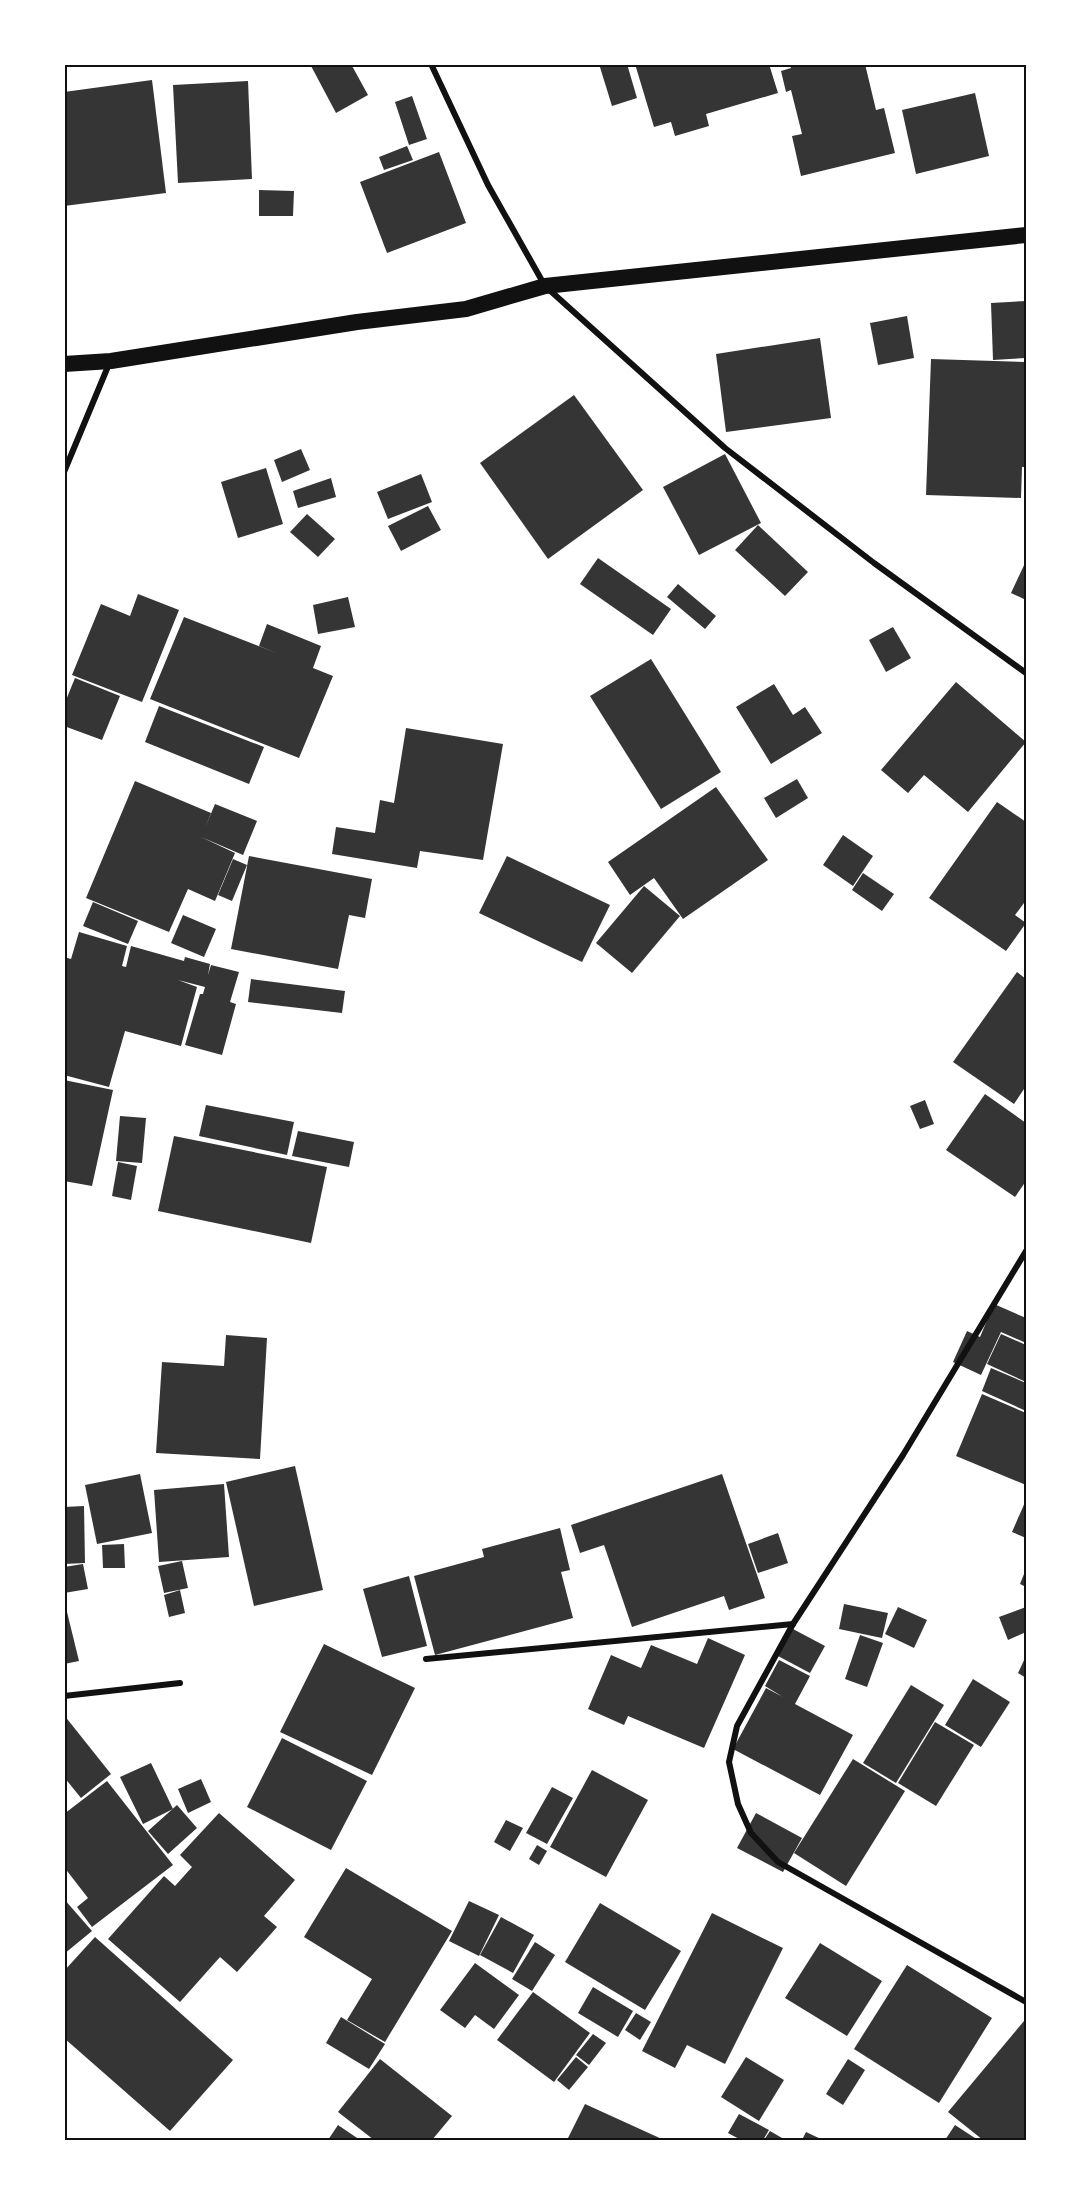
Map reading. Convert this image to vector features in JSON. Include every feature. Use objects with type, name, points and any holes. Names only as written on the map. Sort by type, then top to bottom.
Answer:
[{"type":"highway","points":[[64,364],[111,361],[357,322],[466,309],[545,286],[1026,235]]},
{"type":"street","points":[[431,64],[488,185],[545,286],[725,448],[874,564],[1026,673]]},
{"type":"street","points":[[64,472],[111,361]]},
{"type":"street","points":[[1026,1251],[903,1455],[793,1624],[737,1726],[729,1762],[738,1804],[751,1833],[778,1862],[1026,2002]]},
{"type":"street","points":[[426,1659],[793,1624]]},
{"type":"street","points":[[64,1696],[180,1683]]},
{"type":"building","points":[[310,64],[351,64],[368,95],[336,113]]},
{"type":"building","points":[[599,64],[627,64],[637,98],[612,106]]},
{"type":"building","points":[[635,64],[769,64],[778,93],[706,114],[709,126],[675,136],[671,122],[654,127]]},
{"type":"building","points":[[790,64],[865,64],[876,110],[884,108],[895,153],[801,176],[792,136],[802,134],[791,90],[786,92],[781,71],[791,68]]},
{"type":"building","points":[[152,80],[166,193],[64,206],[64,92]]},
{"type":"building","points":[[248,81],[252,179],[178,183],[173,85]]},
{"type":"building","points":[[975,93],[989,156],[916,174],[902,110]]},
{"type":"building","points":[[412,96],[427,139],[409,145],[395,102]]},
{"type":"building","points":[[407,146],[413,160],[384,170],[379,157]]},
{"type":"building","points":[[439,152],[466,223],[387,253],[360,182]]},
{"type":"building","points":[[259,190],[294,191],[293,216],[259,216]]},
{"type":"building","points":[[1026,301],[1026,358],[993,360],[991,303]]},
{"type":"building","points":[[907,316],[914,358],[878,365],[870,323]]},
{"type":"building","points":[[820,338],[831,418],[726,432],[716,354]]},
{"type":"building","points":[[931,359],[1026,362],[1026,467],[1022,467],[1021,498],[926,495]]},
{"type":"building","points":[[574,395],[643,490],[548,559],[480,463]]},
{"type":"building","points":[[301,449],[310,470],[282,482],[274,460]]},
{"type":"building","points":[[725,454],[761,523],[699,555],[663,487]]},
{"type":"building","points":[[266,468],[283,524],[238,538],[221,482]]},
{"type":"building","points":[[421,474],[432,502],[388,519],[377,492]]},
{"type":"building","points":[[331,478],[336,497],[298,508],[293,491]]},
{"type":"building","points":[[428,506],[441,530],[401,551],[388,526]]},
{"type":"building","points":[[307,514],[335,539],[318,557],[290,532]]},
{"type":"building","points":[[758,525],[808,572],[785,596],[735,550]]},
{"type":"building","points":[[598,558],[671,609],[653,635],[580,584]]},
{"type":"building","points":[[1026,561],[1026,600],[1011,593]]},
{"type":"building","points":[[678,584],[716,616],[705,629],[667,597]]},
{"type":"building","points":[[138,594],[179,610],[142,702],[72,675],[101,604],[130,616]]},
{"type":"building","points":[[348,597],[355,627],[318,634],[313,605]]},
{"type":"building","points":[[184,617],[279,654],[259,646],[267,624],[321,646],[313,668],[333,676],[299,758],[150,699]]},
{"type":"building","points":[[893,627],[911,658],[886,672],[869,640]]},
{"type":"building","points":[[651,659],[721,772],[661,809],[590,696]]},
{"type":"building","points":[[75,678],[120,696],[102,740],[64,726],[64,705]]},
{"type":"building","points":[[956,682],[1026,742],[968,812],[924,775],[908,793],[881,770]]},
{"type":"building","points":[[774,684],[793,715],[805,707],[822,733],[771,764],[736,707]]},
{"type":"building","points":[[159,706],[264,747],[249,784],[145,742]]},
{"type":"building","points":[[406,728],[503,744],[483,860],[420,851],[417,868],[332,854],[336,827],[375,833],[380,800],[394,803]]},
{"type":"building","points":[[797,779],[808,798],[776,818],[764,798]]},
{"type":"building","points":[[135,781],[211,813],[205,828],[215,804],[257,821],[243,855],[201,837],[235,853],[215,901],[188,889],[169,932],[86,898]]},
{"type":"building","points":[[716,787],[768,860],[683,919],[654,878],[630,895],[608,862]]},
{"type":"building","points":[[997,802],[1026,822],[1026,905],[1024,903],[1015,915],[1026,923],[1006,951],[929,898]]},
{"type":"building","points":[[843,835],[873,856],[853,886],[823,865]]},
{"type":"building","points":[[249,856],[372,879],[365,918],[349,915],[338,969],[231,949]]},
{"type":"building","points":[[507,856],[610,905],[582,962],[479,913]]},
{"type":"building","points":[[233,859],[247,865],[232,901],[218,895]]},
{"type":"building","points":[[863,873],[894,894],[882,911],[852,890]]},
{"type":"building","points":[[644,886],[680,916],[632,973],[596,943]]},
{"type":"building","points":[[93,902],[138,921],[128,944],[83,926]]},
{"type":"building","points":[[183,915],[216,929],[204,957],[171,943]]},
{"type":"building","points":[[79,932],[127,946],[122,966],[126,967],[131,946],[184,961],[185,957],[210,964],[208,975],[211,965],[239,972],[230,1002],[236,1004],[222,1055],[185,1045],[200,994],[203,994],[205,987],[178,980],[197,987],[181,1046],[125,1031],[109,1087],[64,1075],[64,957],[71,959]]},
{"type":"building","points":[[1017,972],[1026,979],[1026,1086],[1014,1104],[953,1062]]},
{"type":"building","points":[[251,979],[345,991],[342,1013],[248,1002]]},
{"type":"building","points":[[64,1080],[113,1090],[92,1186],[64,1181]]},
{"type":"building","points":[[985,1094],[1026,1123],[1026,1181],[1015,1197],[946,1150]]},
{"type":"building","points":[[925,1100],[934,1124],[920,1129],[910,1106]]},
{"type":"building","points":[[206,1105],[294,1122],[287,1155],[199,1136]]},
{"type":"building","points":[[120,1116],[146,1118],[142,1163],[116,1161]]},
{"type":"building","points":[[298,1131],[354,1142],[349,1167],[292,1156]]},
{"type":"building","points":[[174,1136],[327,1167],[311,1243],[158,1211]]},
{"type":"building","points":[[118,1162],[137,1166],[131,1200],[112,1196]]},
{"type":"building","points":[[994,1304],[1026,1318],[1026,1343],[1001,1332],[981,1375],[953,1362],[967,1331],[980,1337]]},
{"type":"building","points":[[1001,1334],[1026,1345],[1026,1382],[987,1364]]},
{"type":"building","points":[[226,1335],[267,1338],[260,1459],[156,1453],[162,1362],[224,1366]]},
{"type":"building","points":[[991,1368],[1026,1383],[1026,1411],[982,1391]]},
{"type":"building","points":[[982,1394],[1026,1413],[1026,1485],[956,1456]]},
{"type":"building","points":[[295,1466],[323,1590],[254,1606],[226,1482]]},
{"type":"building","points":[[140,1474],[152,1533],[97,1544],[85,1485]]},
{"type":"building","points":[[722,1474],[765,1598],[729,1610],[724,1596],[632,1627],[604,1545],[580,1553],[571,1525]]},
{"type":"building","points":[[224,1484],[229,1557],[159,1562],[154,1490]]},
{"type":"building","points":[[1026,1500],[1026,1538],[1012,1532]]},
{"type":"building","points":[[84,1506],[85,1563],[64,1564],[64,1507]]},
{"type":"building","points":[[560,1528],[570,1570],[561,1572],[573,1618],[435,1655],[414,1576],[484,1557],[482,1549]]},
{"type":"building","points":[[778,1533],[788,1563],[758,1573],[748,1544]]},
{"type":"building","points":[[124,1544],[125,1568],[103,1568],[102,1545]]},
{"type":"building","points":[[182,1561],[188,1588],[164,1593],[158,1566]]},
{"type":"building","points":[[83,1564],[88,1589],[64,1593],[64,1567]]},
{"type":"building","points":[[1026,1569],[1026,1587],[1020,1584]]},
{"type":"building","points":[[409,1576],[427,1646],[382,1657],[363,1589]]},
{"type":"building","points":[[180,1590],[185,1613],[169,1617],[164,1595]]},
{"type":"building","points":[[844,1604],[888,1613],[882,1638],[839,1629]]},
{"type":"building","points":[[898,1607],[927,1620],[914,1648],[885,1634]]},
{"type":"building","points":[[1026,1607],[1026,1632],[1008,1640],[999,1617]]},
{"type":"building","points":[[67,1612],[79,1661],[64,1664],[64,1613]]},
{"type":"building","points":[[793,1629],[825,1646],[810,1673],[778,1656]]},
{"type":"building","points":[[860,1635],[883,1643],[867,1687],[845,1679]]},
{"type":"building","points":[[708,1638],[745,1655],[704,1748],[628,1716],[624,1725],[588,1709],[611,1655],[641,1668],[651,1645],[697,1664]]},
{"type":"building","points":[[324,1644],[415,1688],[372,1775],[280,1732]]},
{"type":"building","points":[[1026,1656],[1026,1678],[1018,1673]]},
{"type":"building","points":[[779,1660],[810,1676],[795,1704],[853,1735],[820,1795],[733,1749],[766,1688],[783,1697],[765,1686]]},
{"type":"building","points":[[973,1679],[1010,1702],[981,1747],[945,1725]]},
{"type":"building","points":[[911,1685],[944,1705],[896,1783],[863,1763]]},
{"type":"building","points":[[64,1715],[111,1774],[81,1798],[64,1777]]},
{"type":"building","points":[[935,1722],[974,1745],[936,1806],[898,1783]]},
{"type":"building","points":[[282,1738],[367,1781],[331,1850],[247,1807]]},
{"type":"building","points":[[853,1759],[905,1791],[846,1886],[794,1853]]},
{"type":"building","points":[[151,1763],[173,1809],[143,1824],[120,1777]]},
{"type":"building","points":[[592,1770],[648,1800],[606,1877],[550,1847]]},
{"type":"building","points":[[201,1779],[211,1802],[188,1813],[178,1789]]},
{"type":"building","points":[[107,1781],[173,1865],[92,1927],[77,1907],[88,1898],[64,1867],[64,1814]]},
{"type":"building","points":[[552,1787],[573,1798],[547,1844],[526,1833]]},
{"type":"building","points":[[177,1805],[197,1828],[168,1854],[148,1831]]},
{"type":"building","points":[[219,1813],[295,1880],[264,1916],[277,1927],[237,1972],[220,1957],[180,2002],[108,1939],[164,1876],[175,1886],[192,1867],[180,1855]]},
{"type":"building","points":[[756,1813],[802,1838],[783,1872],[737,1848]]},
{"type":"building","points":[[506,1820],[523,1828],[510,1851],[494,1842]]},
{"type":"building","points":[[537,1845],[547,1851],[539,1865],[529,1859]]},
{"type":"building","points":[[346,1868],[452,1931],[385,2042],[347,2020],[372,1979],[304,1937]]},
{"type":"building","points":[[64,1899],[92,1931],[64,1954]]},
{"type":"building","points":[[469,1901],[499,1915],[479,1956],[449,1941]]},
{"type":"building","points":[[600,1903],[681,1951],[645,2010],[565,1962]]},
{"type":"building","points":[[712,1913],[783,1948],[725,2064],[687,2045],[675,2068],[642,2051]]},
{"type":"building","points":[[501,1917],[534,1935],[513,1973],[480,1955]]},
{"type":"building","points":[[95,1937],[233,2060],[170,2131],[64,2038],[64,1971]]},
{"type":"building","points":[[535,1942],[555,1955],[532,1991],[512,1979]]},
{"type":"building","points":[[820,1943],[882,1981],[847,2036],[785,1998]]},
{"type":"building","points":[[475,1963],[519,1995],[494,2029],[475,2015],[465,2028],[440,2010]]},
{"type":"building","points":[[907,1965],[992,2018],[939,2103],[854,2049]]},
{"type":"building","points":[[593,1987],[633,2011],[618,2037],[578,2013]]},
{"type":"building","points":[[533,1992],[590,2033],[554,2082],[497,2040]]},
{"type":"building","points":[[636,2013],[651,2022],[640,2040],[625,2030]]},
{"type":"building","points":[[341,2017],[385,2044],[369,2069],[326,2043]]},
{"type":"building","points":[[1024,2021],[1026,2023],[1026,2140],[983,2140],[948,2112]]},
{"type":"building","points":[[593,2034],[606,2043],[589,2065],[576,2055]]},
{"type":"building","points":[[576,2057],[588,2067],[569,2090],[557,2080]]},
{"type":"building","points":[[746,2057],[784,2080],[759,2121],[721,2097]]},
{"type":"building","points":[[380,2059],[452,2116],[432,2140],[374,2140],[338,2112]]},
{"type":"building","points":[[848,2059],[865,2070],[843,2105],[826,2094]]},
{"type":"building","points":[[585,2104],[664,2140],[567,2140]]},
{"type":"building","points":[[739,2114],[769,2130],[763,2140],[741,2140],[728,2133]]},
{"type":"building","points":[[338,2125],[360,2140],[328,2140]]},
{"type":"building","points":[[955,2125],[978,2140],[945,2140]]},
{"type":"building","points":[[770,2131],[782,2138],[781,2140],[764,2140]]},
{"type":"building","points":[[806,2132],[823,2140],[802,2140]]}]
